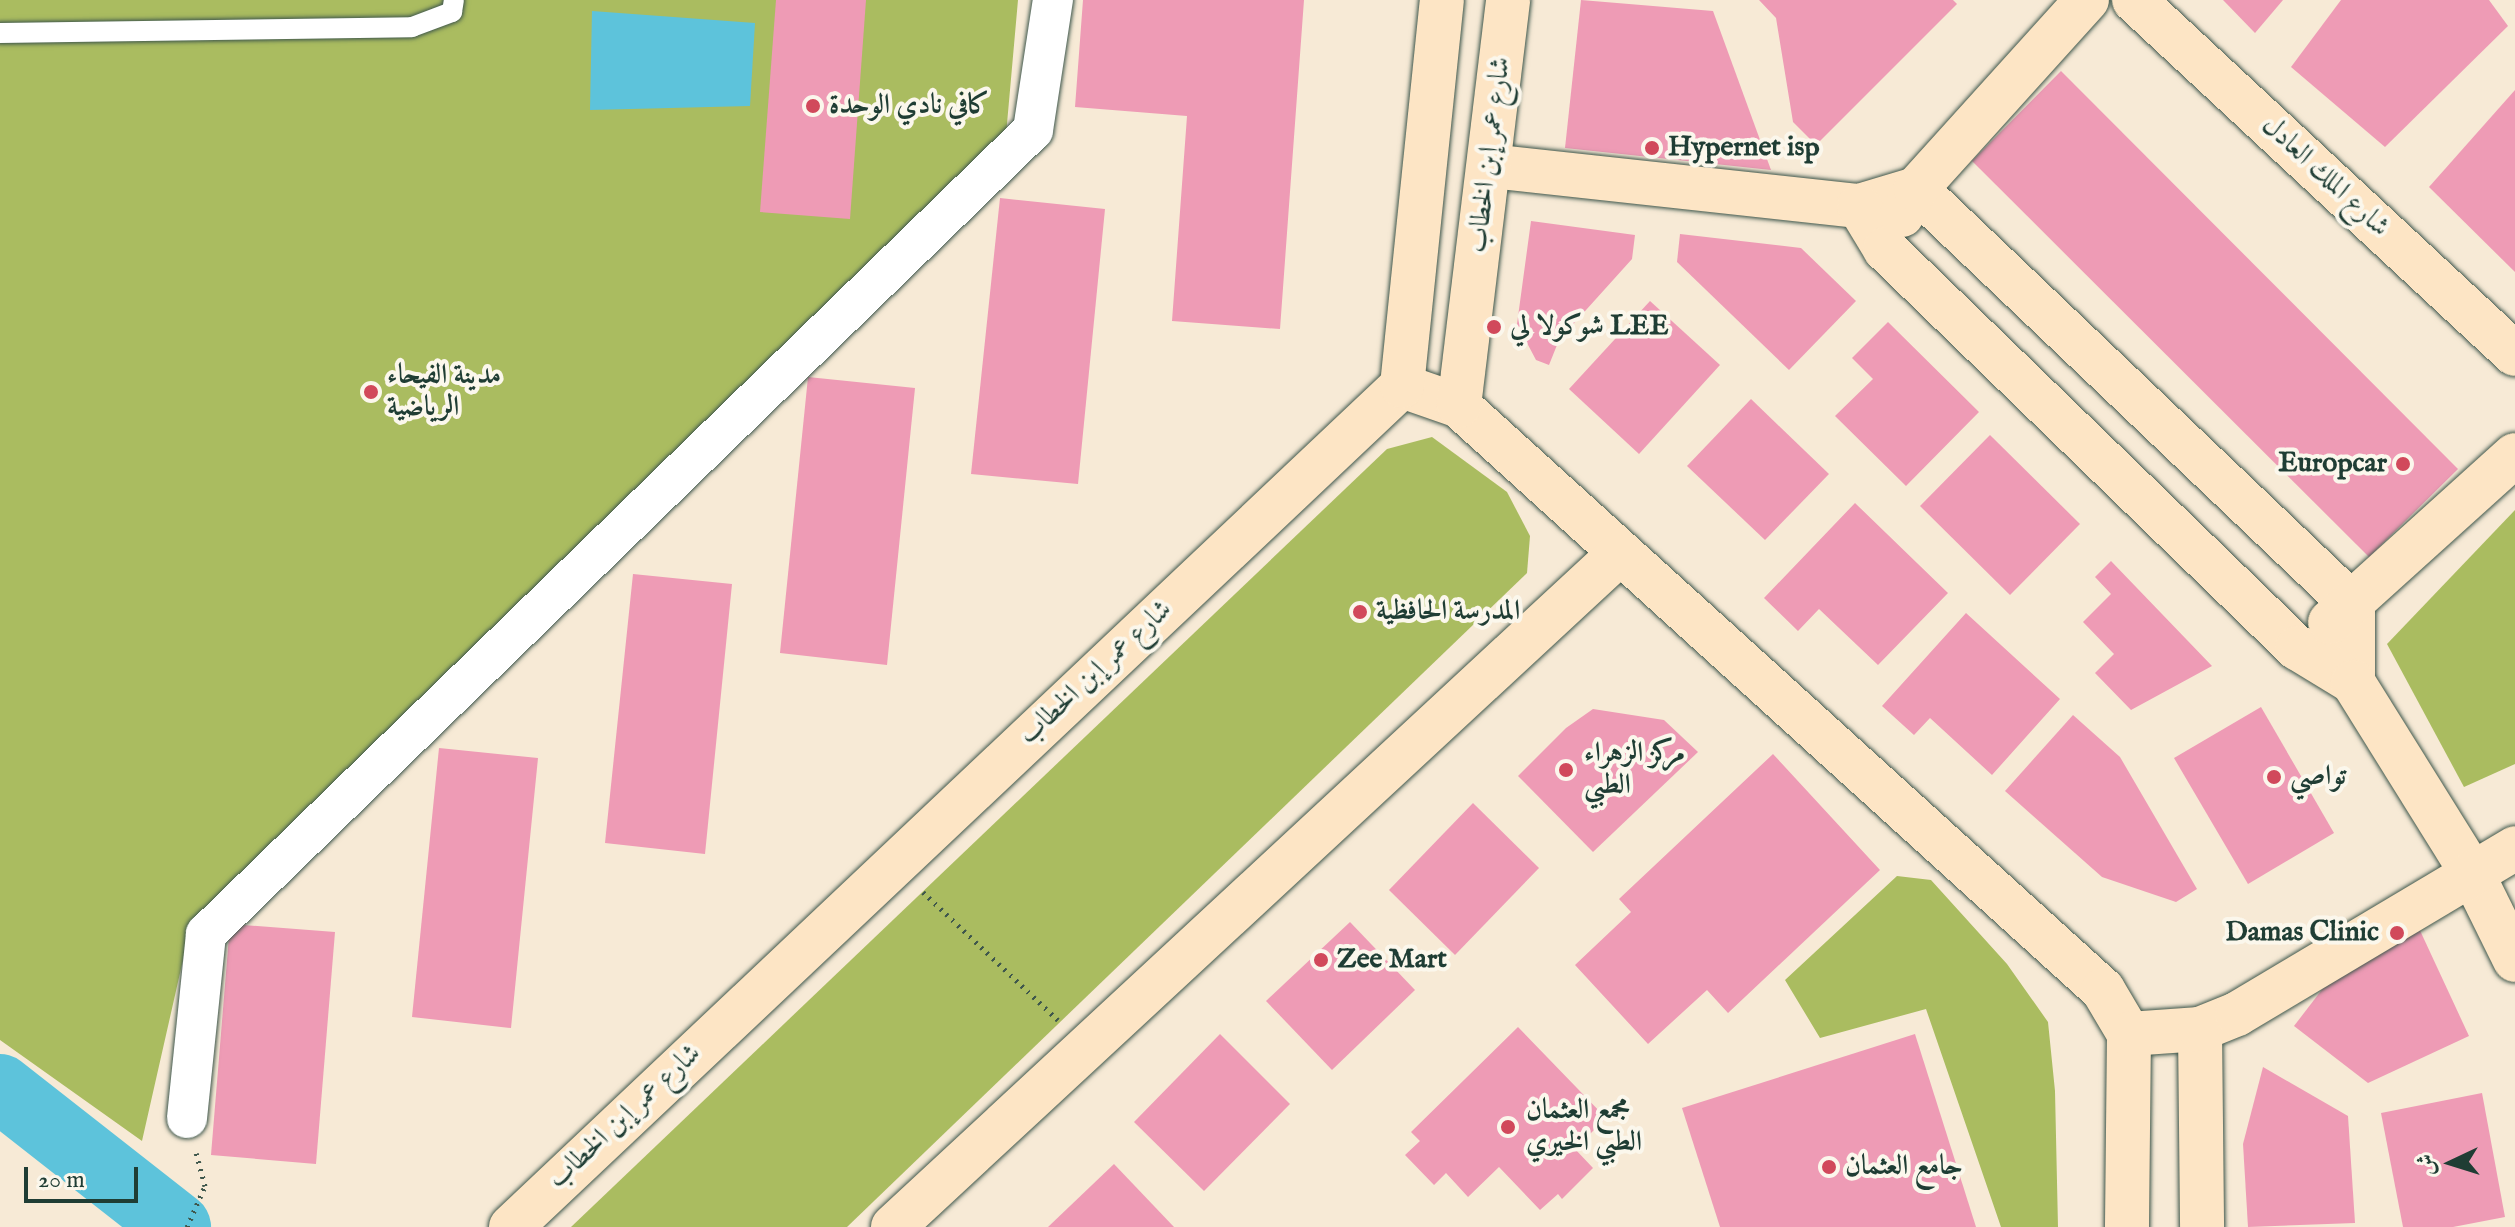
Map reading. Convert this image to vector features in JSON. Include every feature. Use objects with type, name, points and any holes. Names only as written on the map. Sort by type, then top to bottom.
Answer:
[{"type":"street","points":[[187,1118],[206,934],[1033,130],[1053,0]]},
{"type":"street","points":[[1442,0],[1402,386],[1459,406],[2083,968],[2129,1034],[2127,1227]]},
{"type":"street","name":"شارع عمر إبن الخطاب","points":[[1459,406],[1508,0]]},
{"type":"street","points":[[1885,249],[1916,189],[2087,0]]},
{"type":"street","name":"شارع الملك العادل","points":[[2134,0],[2515,354]]},
{"type":"street","points":[[1490,166],[1859,206],[1916,189]]},
{"type":"street","points":[[1916,189],[2353,605],[2353,682]]},
{"type":"street","points":[[1859,206],[1885,249],[2297,648],[2353,682],[2472,873],[2515,960]]},
{"type":"street","name":"شارع عمر إبن الخطاب","points":[[511,1227],[1402,386]]},
{"type":"street","points":[[2297,648],[2353,605],[2515,455]]},
{"type":"street","points":[[893,1227],[1620,553]]},
{"type":"street","points":[[2129,1034],[2200,1029],[2237,1014],[2515,848]]},
{"type":"street","points":[[2200,1029],[2202,1227]]},
{"type":"lane","points":[[0,33],[412,27],[452,12],[454,0]]},
{"type":"path","points":[[893,864],[1088,1048]]},
{"type":"path","points":[[187,1118],[205,1186],[187,1227]]},
{"type":"green space","name":"مدينة الفيحاء الرياضية","points":[[0,0],[1018,0],[1006,135],[190,929],[142,1141],[0,1040]]},
{"type":"green space","points":[[1432,437],[1507,492],[1530,536],[1527,573],[847,1227],[571,1227],[1387,449]]},
{"type":"green space","points":[[2515,510],[2515,764],[2464,787],[2387,644]]},
{"type":"green space","points":[[1897,876],[1931,880],[2007,964],[2048,1022],[2055,1091],[2058,1227],[2001,1227],[1926,1009],[1820,1038],[1785,980]]},
{"type":"water","points":[[592,11],[755,23],[750,106],[590,110]]},
{"type":"building","name":"كافي نادي الوحدة","points":[[776,0],[866,0],[850,219],[760,212]]},
{"type":"building","points":[[1083,0],[1304,0],[1280,329],[1172,321],[1187,116],[1075,107]]},
{"type":"building","points":[[1581,0],[1713,11],[1771,170],[1565,148]]},
{"type":"building","points":[[1759,0],[1953,0],[1957,4],[1816,145],[1793,122],[1776,18]]},
{"type":"building","points":[[2223,0],[2283,0],[2255,33]]},
{"type":"building","points":[[2341,0],[2489,0],[2508,26],[2385,147],[2291,67]]},
{"type":"building","points":[[2061,71],[2458,469],[2369,557],[1972,161]]},
{"type":"building","points":[[2515,90],[2515,272],[2429,187]]},
{"type":"building","points":[[1000,198],[1105,209],[1078,484],[971,474]]},
{"type":"building","points":[[1531,221],[1635,235],[1632,259],[1559,340],[1549,365],[1536,360],[1517,324]]},
{"type":"building","points":[[1680,234],[1801,248],[1856,301],[1789,370],[1677,262]]},
{"type":"building","points":[[1650,301],[1720,365],[1639,454],[1569,389]]},
{"type":"building","points":[[1888,322],[1979,412],[1906,486],[1835,416],[1873,379],[1852,358]]},
{"type":"building","points":[[808,377],[915,388],[887,665],[780,653]]},
{"type":"building","points":[[1751,399],[1829,474],[1765,540],[1687,466]]},
{"type":"building","points":[[1990,435],[2080,524],[2010,595],[1920,506]]},
{"type":"building","points":[[1855,503],[1948,593],[1878,665],[1819,609],[1798,631],[1764,598]]},
{"type":"building","points":[[2111,561],[2212,666],[2131,710],[2095,673],[2114,654],[2083,622],[2111,594],[2095,577]]},
{"type":"building","points":[[633,574],[732,584],[705,854],[605,843]]},
{"type":"building","points":[[1966,613],[2060,699],[1992,775],[1930,718],[1914,735],[1882,706]]},
{"type":"building","points":[[2261,707],[2334,833],[2248,884],[2174,758]]},
{"type":"building","points":[[1593,709],[1664,720],[1698,752],[1593,852],[1518,776],[1566,728]]},
{"type":"building","points":[[2073,715],[2120,757],[2197,889],[2176,902],[2102,877],[2005,791]]},
{"type":"building","points":[[439,748],[538,758],[511,1028],[412,1017]]},
{"type":"building","points":[[1773,754],[1880,870],[1728,1013],[1707,990],[1648,1044],[1575,965],[1631,912],[1619,899]]},
{"type":"building","points":[[1473,803],[1539,868],[1455,955],[1389,890]]},
{"type":"building","points":[[1350,922],[1415,990],[1332,1070],[1266,1001]]},
{"type":"building","points":[[230,924],[335,932],[316,1164],[211,1155]]},
{"type":"building","points":[[2417,924],[2469,1036],[2368,1083],[2294,1026],[2347,957]]},
{"type":"building","points":[[1518,1027],[1606,1118],[1575,1149],[1593,1168],[1562,1199],[1558,1194],[1540,1210],[1499,1167],[1468,1197],[1446,1173],[1434,1185],[1405,1155],[1420,1141],[1411,1132]]},
{"type":"building","points":[[1220,1034],[1290,1104],[1204,1191],[1134,1122]]},
{"type":"building","name":"جامع العثمان","points":[[1915,1034],[1976,1227],[1720,1227],[1682,1108]]},
{"type":"building","points":[[2263,1067],[2348,1116],[2355,1223],[2248,1227],[2243,1144]]},
{"type":"building","points":[[2482,1093],[2505,1217],[2453,1227],[2403,1227],[2381,1113]]},
{"type":"building","points":[[1114,1164],[1174,1227],[1048,1227]]},
{"type":"waterway","points":[[0,1088],[177,1227]]},
{"type":"place","name":"كافي نادي الوحدة","points":[[813,106]]},
{"type":"place","name":"Hypernet isp","points":[[1652,148]]},
{"type":"place","name":"شوكولا لي LEE","points":[[1494,327]]},
{"type":"place","name":"مدينة الفيحاء الرياضية","points":[[371,392]]},
{"type":"place","name":"Europcar","points":[[2403,464]]},
{"type":"place","name":"المدرسة الحافظية","points":[[1360,612]]},
{"type":"place","name":"مركز الزهراء الطبي","points":[[1566,770]]},
{"type":"place","name":"تواصي","points":[[2274,777]]},
{"type":"place","name":"Damas Clinic","points":[[2397,933]]},
{"type":"place","name":"Zee Mart","points":[[1321,960]]},
{"type":"place","name":"مجمع العثمان الطبي الخيري","points":[[1508,1127]]},
{"type":"place","name":"جامع العثمان","points":[[1829,1167]]}]
